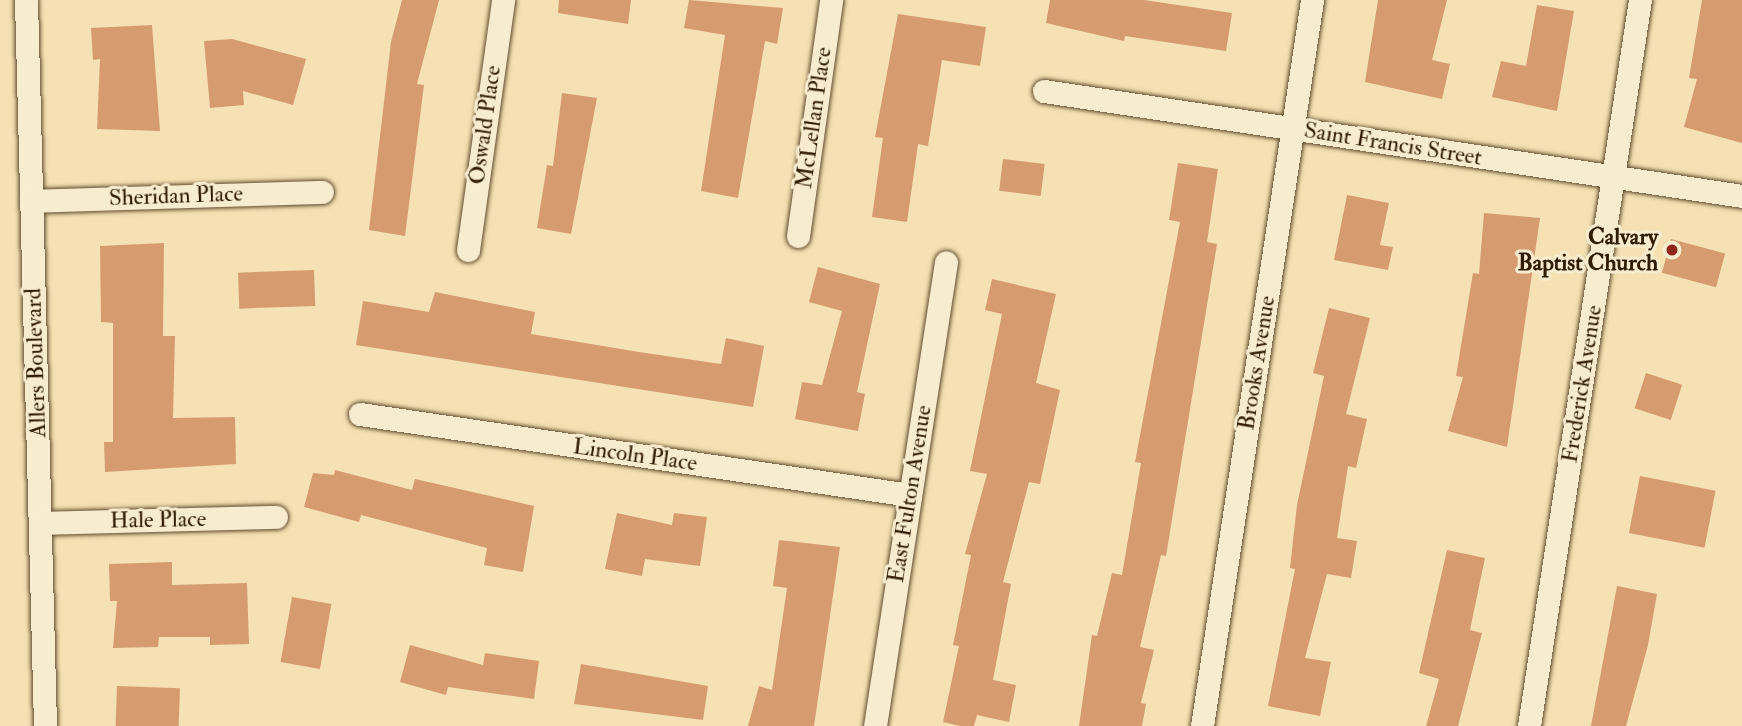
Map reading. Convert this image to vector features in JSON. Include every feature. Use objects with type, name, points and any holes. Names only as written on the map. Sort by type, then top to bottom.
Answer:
[{"type":"street","name":"Allers Boulevard","points":[[26,0],[45,726]]},
{"type":"street","name":"Oswald Place","points":[[468,250],[503,0]]},
{"type":"street","name":"McLellan Place","points":[[798,236],[831,0]]},
{"type":"street","name":"Brooks Avenue","points":[[1202,726],[1312,0]]},
{"type":"street","name":"Frederick Avenue","points":[[1530,726],[1640,0]]},
{"type":"street","name":"Saint Francis Street","points":[[1044,91],[1742,196]]},
{"type":"street","name":"Sheridan Place","points":[[31,201],[322,192]]},
{"type":"street","name":"East Fulton Avenue","points":[[875,726],[946,262]]},
{"type":"street","name":"Lincoln Place","points":[[360,414],[910,495]]},
{"type":"street","name":"Hale Place","points":[[40,523],[276,517]]},
{"type":"building","points":[[402,0],[439,0],[417,84],[424,85],[405,236],[369,230],[391,42]]},
{"type":"building","points":[[559,0],[631,0],[628,24],[558,13]]},
{"type":"building","points":[[689,0],[783,8],[777,44],[765,41],[738,198],[701,191],[725,35],[684,28]]},
{"type":"building","points":[[1050,0],[1144,0],[1232,13],[1226,51],[1125,36],[1124,41],[1046,23]]},
{"type":"building","points":[[1378,0],[1447,0],[1432,60],[1450,64],[1442,99],[1365,82]]},
{"type":"building","points":[[1702,0],[1742,0],[1742,143],[1684,127],[1697,79],[1689,78]]},
{"type":"building","points":[[1537,5],[1574,11],[1557,111],[1492,97],[1501,61],[1526,66]]},
{"type":"building","points":[[898,14],[986,27],[980,66],[942,60],[928,146],[918,144],[907,222],[872,217],[883,138],[875,137]]},
{"type":"building","points":[[152,25],[160,131],[97,129],[100,59],[93,60],[91,28]]},
{"type":"building","points":[[232,39],[306,59],[293,105],[243,91],[244,105],[210,108],[204,41]]},
{"type":"building","points":[[562,93],[597,98],[571,234],[537,228],[547,165],[553,166]]},
{"type":"building","points":[[1003,159],[1045,164],[1041,196],[999,191]]},
{"type":"building","points":[[1178,163],[1218,169],[1207,242],[1217,244],[1166,556],[1161,555],[1140,647],[1154,650],[1141,703],[1146,704],[1142,726],[1079,726],[1092,635],[1097,636],[1112,573],[1122,575],[1141,463],[1135,462],[1180,222],[1169,220]]},
{"type":"building","points":[[1347,195],[1389,203],[1380,245],[1393,247],[1388,270],[1334,260]]},
{"type":"building","points":[[1484,213],[1540,218],[1507,447],[1448,431],[1463,377],[1456,376],[1473,273],[1479,274]]},
{"type":"building","points":[[1671,239],[1725,253],[1716,287],[1662,273]]},
{"type":"building","points":[[164,243],[163,336],[175,336],[173,418],[235,417],[236,464],[105,472],[104,442],[113,442],[113,323],[101,322],[100,246]]},
{"type":"building","points":[[818,267],[880,284],[857,392],[865,394],[858,431],[795,419],[802,382],[822,385],[842,311],[809,302]]},
{"type":"building","points":[[314,270],[315,306],[239,309],[238,273]]},
{"type":"building","points":[[992,279],[1056,294],[1036,383],[1060,390],[1040,484],[1029,482],[1003,582],[1011,584],[993,680],[1016,685],[1009,722],[977,715],[974,726],[960,726],[943,722],[959,646],[953,645],[971,555],[965,554],[987,474],[970,471],[1002,314],[985,310]]},
{"type":"building","points":[[435,292],[535,312],[531,334],[639,352],[721,364],[726,338],[764,346],[753,407],[356,345],[363,301],[429,312]]},
{"type":"building","points":[[1329,308],[1370,318],[1346,414],[1367,419],[1356,468],[1348,466],[1337,538],[1357,541],[1351,578],[1327,574],[1305,658],[1331,662],[1320,716],[1268,706],[1295,569],[1290,568],[1297,505],[1324,376],[1313,373]]},
{"type":"building","points":[[1646,373],[1682,385],[1671,420],[1635,408]]},
{"type":"building","points":[[335,470],[412,490],[415,479],[534,506],[523,572],[484,565],[487,548],[361,515],[359,522],[304,507],[313,473],[334,475]]},
{"type":"building","points":[[1640,476],[1716,491],[1705,548],[1629,533]]},
{"type":"building","points":[[617,513],[672,525],[674,513],[707,517],[700,566],[645,559],[642,576],[605,569]]},
{"type":"building","points":[[779,540],[840,547],[814,726],[748,726],[759,686],[772,690],[787,588],[773,586]]},
{"type":"building","points":[[1447,550],[1485,558],[1470,630],[1482,633],[1458,726],[1426,726],[1439,679],[1419,673]]},
{"type":"building","points":[[172,562],[172,585],[247,583],[249,644],[210,645],[210,637],[159,637],[158,647],[113,648],[117,601],[110,601],[109,564]]},
{"type":"building","points":[[1617,586],[1657,594],[1648,645],[1626,726],[1591,726]]},
{"type":"building","points":[[292,597],[331,604],[320,669],[281,662]]},
{"type":"building","points":[[410,645],[483,665],[485,653],[539,661],[534,699],[448,687],[446,695],[400,682]]},
{"type":"building","points":[[581,664],[708,686],[703,720],[574,704]]},
{"type":"building","points":[[117,686],[180,688],[179,726],[116,726]]},
{"type":"place","name":"Calvary Baptist Church","points":[[1672,250]]}]
